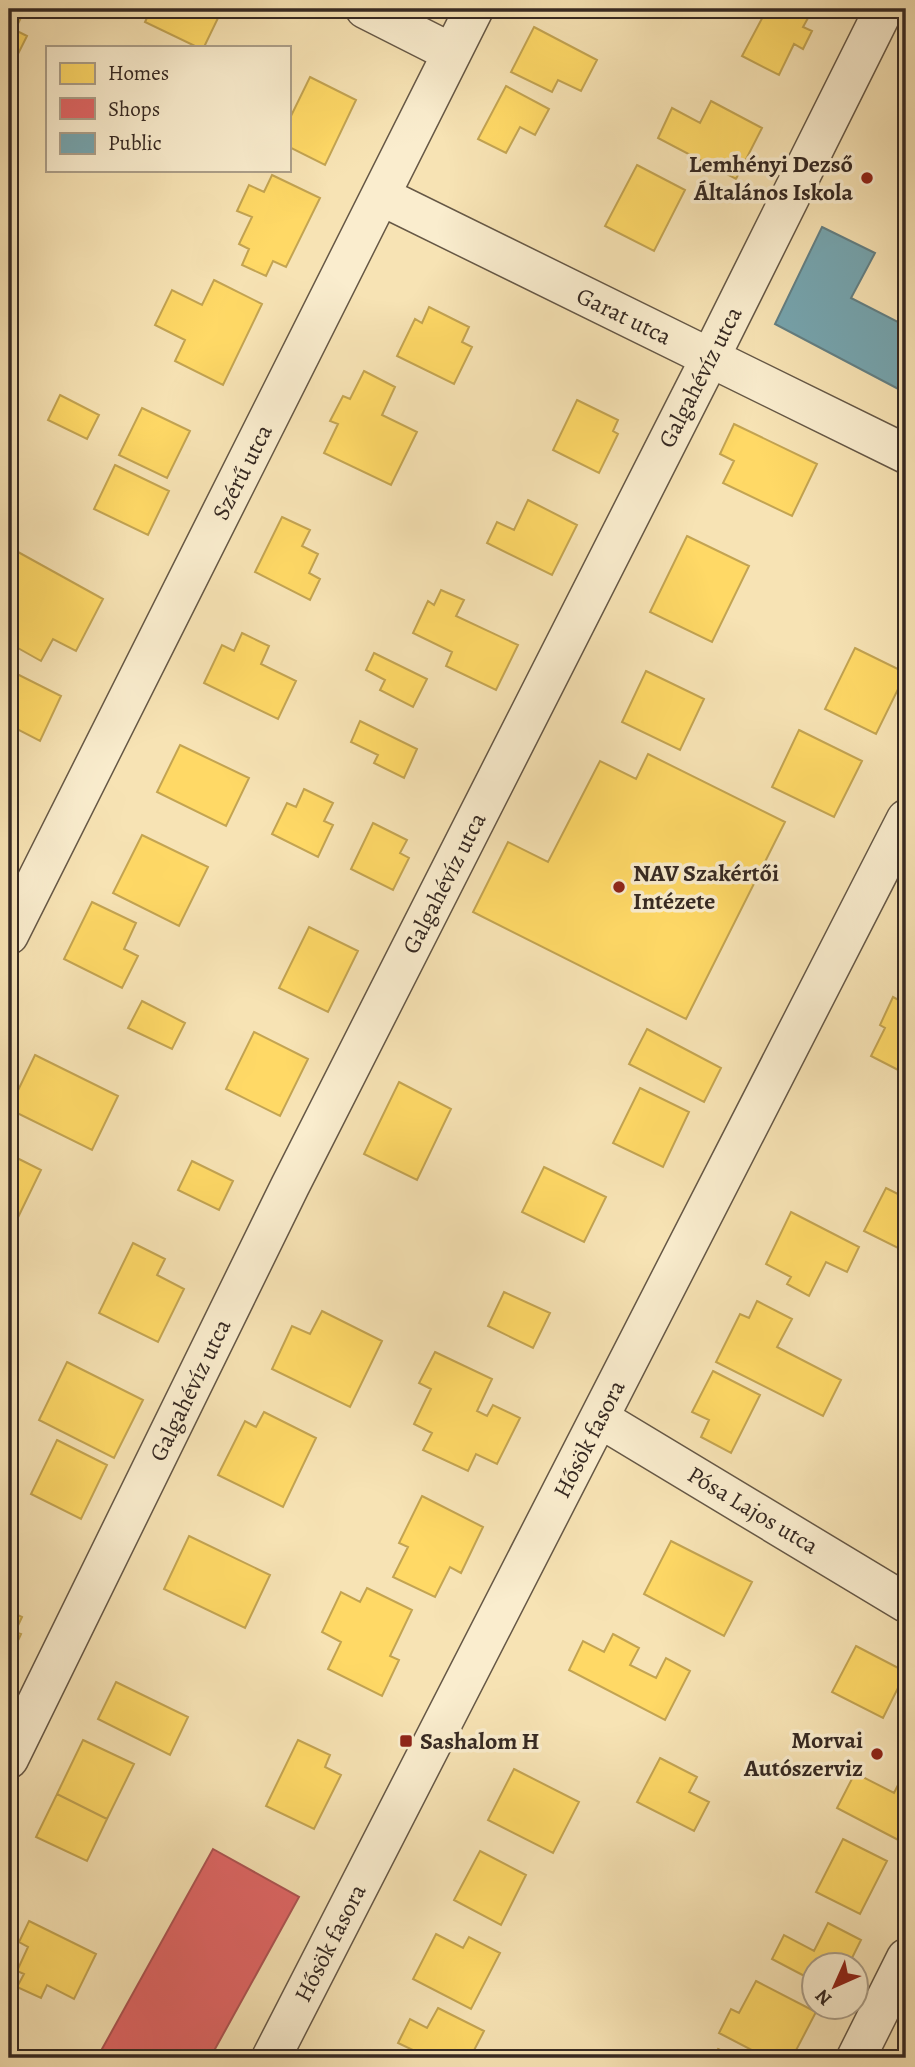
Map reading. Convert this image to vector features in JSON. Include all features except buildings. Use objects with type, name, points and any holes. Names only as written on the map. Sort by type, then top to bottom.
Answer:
[{"type":"street","points":[[365,9],[452,53]]},
{"type":"street","name":"Szérű utca","points":[[9,935],[474,9]]},
{"type":"street","name":"Galgahévíz utca","points":[[9,1759],[290,1186],[884,9]]},
{"type":"street","name":"Garat utca","points":[[381,196],[906,454]]},
{"type":"street","name":"Hősök fasora","points":[[271,2058],[906,819]]},
{"type":"street","name":"Pósa Lajos utca","points":[[599,1418],[906,1603]]},
{"type":"street","points":[[856,2058],[906,1958]]},
{"type":"place","name":"Lemhényi Dezső Általános Iskola","points":[[867,178]]},
{"type":"place","name":"NAV Szakértői Intézete","points":[[619,887]]},
{"type":"place","name":"Sashalom H","points":[[406,1741]]},
{"type":"place","name":"Morvai Autószerviz","points":[[877,1754]]}]
